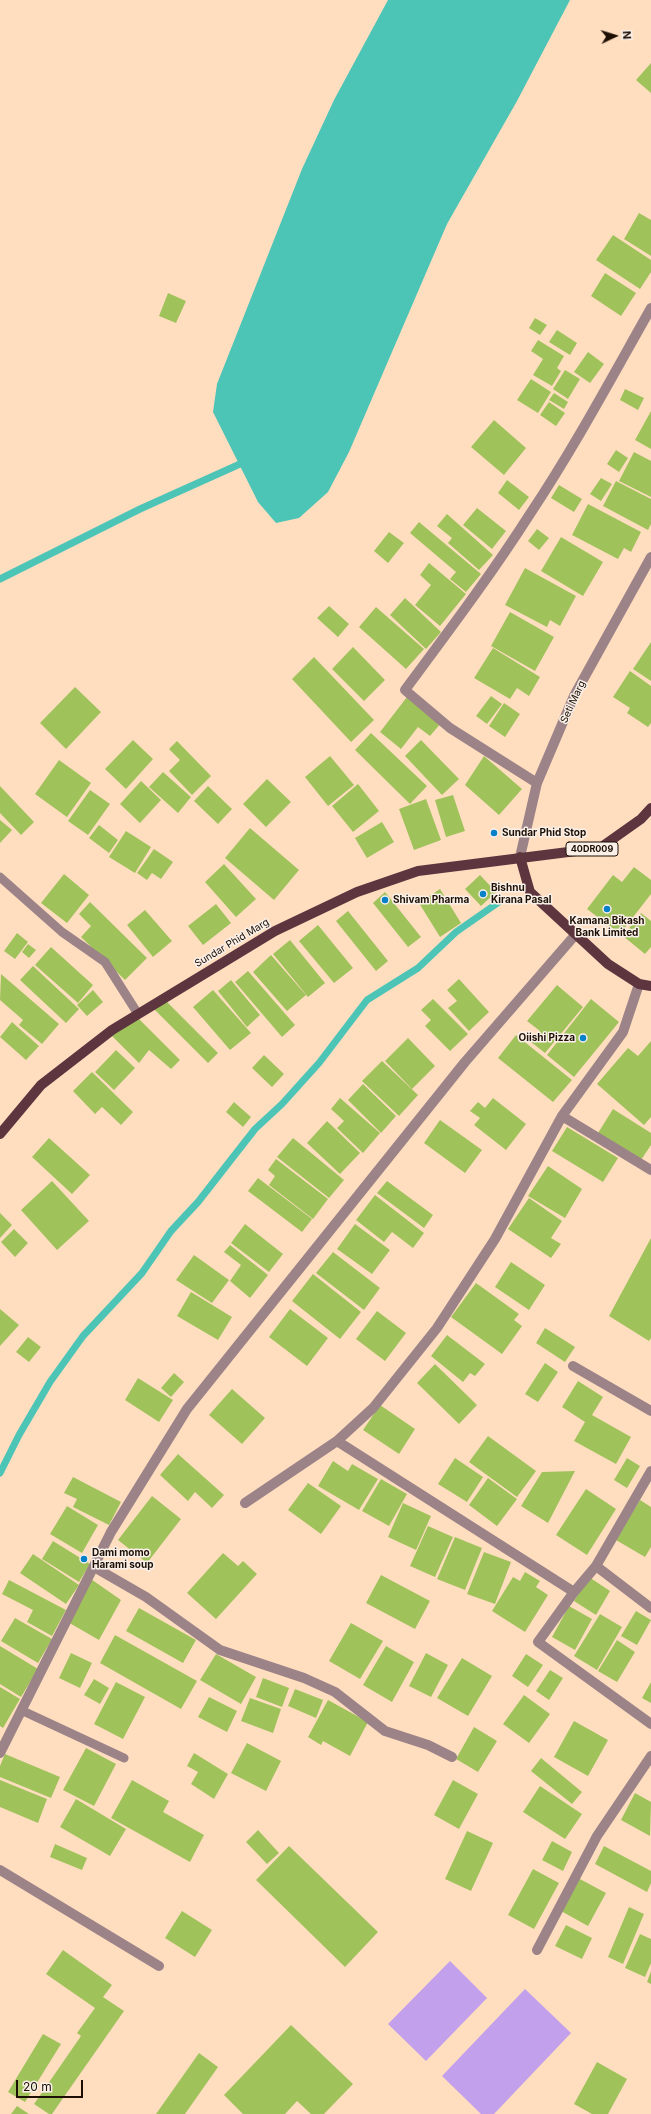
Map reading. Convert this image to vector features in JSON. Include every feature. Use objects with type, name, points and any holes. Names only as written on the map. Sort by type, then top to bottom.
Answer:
[{"type":"main road","name":"40DR009","points":[[520,857],[600,848],[641,819],[651,808]]},
{"type":"main road","points":[[520,857],[530,892],[608,964],[639,984],[651,986]]},
{"type":"main road","name":"Sundar Phid Marg","points":[[0,1134],[40,1085],[112,1030],[275,931],[357,892],[418,871],[520,857]]},
{"type":"street","points":[[537,783],[450,728],[405,690],[483,584],[531,513],[590,415],[651,308]]},
{"type":"street","name":"Seti Marg","points":[[520,857],[537,783],[574,696],[651,557]]},
{"type":"street","points":[[0,1753],[23,1710],[111,1532],[186,1409],[465,1062],[576,934]]},
{"type":"street","points":[[246,1503],[337,1442],[373,1408],[437,1328],[495,1240],[562,1116],[623,1032],[639,984]]},
{"type":"street","points":[[562,1116],[651,1170]]},
{"type":"street","points":[[573,1366],[651,1411]]},
{"type":"street","points":[[337,1442],[574,1592]]},
{"type":"street","points":[[651,1471],[596,1566],[574,1592],[538,1642],[651,1724]]},
{"type":"street","points":[[596,1566],[651,1608]]},
{"type":"street","points":[[94,1567],[146,1597],[220,1650],[304,1678],[334,1692],[385,1731],[428,1745],[452,1757]]},
{"type":"street","points":[[537,1950],[597,1836],[651,1756]]},
{"type":"street","points":[[0,1870],[159,1966]]},
{"type":"lane","points":[[0,877],[62,932],[105,962],[138,1014]]},
{"type":"lane","points":[[23,1710],[124,1758]]},
{"type":"shaded area","points":[[450,1961],[487,1998],[426,2061],[388,2024]]},
{"type":"shaded area","points":[[525,1989],[571,2033],[494,2114],[481,2114],[442,2076]]},
{"type":"water","points":[[388,0],[570,0],[517,101],[447,224],[349,452],[328,492],[299,518],[276,523],[258,502],[213,412],[217,384],[302,169],[334,100]]},
{"type":"building","points":[[651,63],[651,93],[636,80]]},
{"type":"building","points":[[639,213],[651,220],[651,256],[624,239]]},
{"type":"building","points":[[613,235],[651,260],[651,272],[640,289],[596,260]]},
{"type":"building","points":[[605,273],[636,293],[621,316],[591,296]]},
{"type":"building","points":[[168,293],[186,301],[176,323],[159,316]]},
{"type":"building","points":[[535,318],[547,325],[540,335],[529,328]]},
{"type":"building","points":[[557,330],[577,343],[570,355],[549,342]]},
{"type":"building","points":[[538,340],[564,356],[557,368],[561,371],[552,386],[533,375],[543,359],[531,351]]},
{"type":"building","points":[[588,352],[604,364],[590,383],[574,372]]},
{"type":"building","points":[[565,370],[580,379],[568,399],[553,389]]},
{"type":"building","points":[[531,379],[551,392],[538,413],[517,400]]},
{"type":"building","points":[[625,389],[644,398],[638,410],[620,400]]},
{"type":"building","points":[[554,393],[568,402],[564,409],[549,400]]},
{"type":"building","points":[[549,402],[565,413],[556,426],[540,415]]},
{"type":"building","points":[[651,411],[651,449],[635,440]]},
{"type":"building","points":[[494,420],[526,448],[504,475],[471,447]]},
{"type":"building","points":[[616,450],[628,458],[619,472],[607,464]]},
{"type":"building","points":[[634,452],[651,461],[651,497],[619,481]]},
{"type":"building","points":[[601,478],[612,484],[601,501],[590,494]]},
{"type":"building","points":[[507,480],[529,497],[519,510],[498,493]]},
{"type":"building","points":[[616,481],[651,499],[651,524],[648,530],[603,506]]},
{"type":"building","points":[[559,485],[582,499],[574,512],[551,498]]},
{"type":"building","points":[[588,504],[641,532],[631,552],[624,548],[618,559],[572,535]]},
{"type":"building","points":[[477,508],[506,531],[492,549],[463,525]]},
{"type":"building","points":[[447,514],[493,555],[479,570],[448,543],[452,538],[437,526]]},
{"type":"building","points":[[419,522],[481,574],[466,592],[450,579],[456,572],[410,533]]},
{"type":"building","points":[[537,529],[549,538],[539,550],[528,541]]},
{"type":"building","points":[[389,532],[404,543],[388,563],[374,551]]},
{"type":"building","points":[[561,537],[603,562],[583,596],[541,571]]},
{"type":"building","points":[[429,563],[466,594],[440,626],[415,605],[431,585],[420,575]]},
{"type":"building","points":[[525,568],[576,596],[560,626],[550,620],[547,627],[505,605]]},
{"type":"building","points":[[405,598],[441,632],[426,649],[390,615]]},
{"type":"building","points":[[329,606],[349,624],[338,637],[317,618]]},
{"type":"building","points":[[376,607],[424,649],[406,669],[359,627]]},
{"type":"building","points":[[510,612],[554,637],[535,671],[491,646]]},
{"type":"building","points":[[651,642],[651,681],[633,669]]},
{"type":"building","points":[[353,647],[385,680],[364,701],[332,669]]},
{"type":"building","points":[[493,648],[540,677],[529,696],[517,688],[510,699],[474,678]]},
{"type":"building","points":[[314,657],[374,720],[351,742],[292,679]]},
{"type":"building","points":[[630,671],[651,686],[651,723],[648,727],[627,713],[630,708],[613,697]]},
{"type":"building","points":[[75,687],[101,712],[66,749],[40,723]]},
{"type":"building","points":[[491,696],[502,704],[487,724],[476,716]]},
{"type":"building","points":[[407,697],[441,723],[430,736],[418,727],[401,749],[380,732]]},
{"type":"building","points":[[504,703],[520,714],[505,737],[489,726]]},
{"type":"building","points":[[371,733],[427,786],[410,804],[355,750]]},
{"type":"building","points":[[133,740],[153,759],[126,789],[105,769]]},
{"type":"building","points":[[421,740],[459,779],[442,795],[405,756]]},
{"type":"building","points":[[177,741],[211,776],[192,795],[169,771],[180,760],[169,749]]},
{"type":"building","points":[[330,756],[354,785],[328,806],[305,777]]},
{"type":"building","points":[[484,756],[522,789],[499,815],[465,785]]},
{"type":"building","points":[[59,760],[91,783],[67,817],[35,794]]},
{"type":"building","points":[[163,772],[191,797],[178,813],[149,787]]},
{"type":"building","points":[[267,779],[291,802],[266,827],[243,804]]},
{"type":"building","points":[[141,781],[161,800],[140,823],[120,804]]},
{"type":"building","points":[[358,784],[379,811],[353,832],[332,806]]},
{"type":"building","points":[[0,786],[34,822],[21,835],[0,813]]},
{"type":"building","points":[[208,786],[232,809],[218,824],[194,801]]},
{"type":"building","points":[[90,790],[110,804],[88,835],[68,821]]},
{"type":"building","points":[[453,795],[465,831],[446,837],[435,800]]},
{"type":"building","points":[[426,799],[441,840],[414,850],[399,809]]},
{"type":"building","points":[[0,820],[12,830],[0,843]]},
{"type":"building","points":[[382,822],[394,842],[367,858],[355,838]]},
{"type":"building","points":[[99,825],[118,840],[109,853],[89,838]]},
{"type":"building","points":[[250,828],[299,870],[274,900],[225,858]]},
{"type":"building","points":[[126,831],[151,847],[135,873],[109,857]]},
{"type":"building","points":[[154,849],[173,862],[161,879],[152,873],[147,880],[137,873]]},
{"type":"building","points":[[224,864],[256,899],[236,917],[205,882]]},
{"type":"building","points":[[634,867],[651,880],[651,894],[620,934],[587,909],[613,875],[622,882]]},
{"type":"building","points":[[64,874],[89,895],[67,923],[41,903]]},
{"type":"building","points":[[480,875],[496,892],[481,906],[465,889]]},
{"type":"building","points":[[440,889],[461,923],[440,937],[419,903]]},
{"type":"building","points":[[385,892],[421,937],[408,947],[373,903]]},
{"type":"building","points":[[90,902],[147,958],[125,980],[81,937],[91,926],[79,914]]},
{"type":"building","points":[[216,904],[231,923],[203,945],[188,926]]},
{"type":"building","points":[[145,910],[172,941],[153,957],[127,925]]},
{"type":"building","points":[[348,911],[388,961],[376,971],[336,921]]},
{"type":"building","points":[[641,913],[651,921],[651,947],[645,954],[623,936]]},
{"type":"building","points":[[318,925],[353,968],[334,983],[299,941]]},
{"type":"building","points":[[17,933],[28,942],[15,959],[4,951]]},
{"type":"building","points":[[290,940],[325,983],[308,997],[273,954]]},
{"type":"building","points":[[28,944],[36,950],[29,958],[22,952]]},
{"type":"building","points":[[51,947],[93,985],[78,1003],[35,965]]},
{"type":"building","points":[[271,955],[306,995],[287,1011],[253,972]]},
{"type":"building","points":[[33,966],[79,1009],[66,1023],[20,980]]},
{"type":"building","points":[[248,971],[295,1025],[282,1037],[235,982]]},
{"type":"building","points":[[1,974],[59,1024],[42,1044],[19,1025],[23,1020],[0,1000]]},
{"type":"building","points":[[459,979],[489,1012],[469,1031],[448,1008],[457,1001],[447,990]]},
{"type":"building","points":[[231,980],[260,1015],[247,1027],[218,991]]},
{"type":"building","points":[[557,985],[583,1007],[545,1053],[531,1042],[540,1031],[527,1021]]},
{"type":"building","points":[[93,990],[103,1002],[87,1016],[77,1005]]},
{"type":"building","points":[[213,990],[251,1033],[230,1050],[193,1007]]},
{"type":"building","points":[[160,995],[218,1053],[208,1063],[150,1005]]},
{"type":"building","points":[[433,999],[468,1034],[450,1051],[425,1026],[431,1020],[421,1010]]},
{"type":"building","name":"Oiishi Pizza","points":[[591,999],[619,1022],[574,1077],[547,1055]]},
{"type":"building","points":[[134,1014],[180,1060],[171,1069],[149,1050],[139,1063],[112,1036]]},
{"type":"building","points":[[12,1022],[39,1046],[26,1060],[0,1037]]},
{"type":"building","points":[[516,1035],[572,1080],[553,1102],[498,1058]]},
{"type":"building","points":[[408,1038],[435,1066],[412,1089],[385,1061]]},
{"type":"building","points":[[651,1041],[651,1117],[644,1125],[597,1084],[628,1048],[638,1056]]},
{"type":"building","points":[[116,1050],[135,1068],[114,1090],[95,1072]]},
{"type":"building","points":[[264,1055],[284,1074],[272,1087],[252,1068]]},
{"type":"building","points":[[382,1061],[418,1095],[399,1116],[362,1081]]},
{"type":"building","points":[[92,1072],[133,1112],[121,1125],[102,1107],[95,1114],[73,1091]]},
{"type":"building","points":[[363,1084],[396,1116],[381,1133],[348,1100]]},
{"type":"building","points":[[340,1098],[380,1133],[363,1153],[337,1128],[344,1121],[331,1109]]},
{"type":"building","points":[[493,1098],[526,1124],[506,1150],[474,1125],[480,1118],[470,1111],[478,1102],[485,1108]]},
{"type":"building","points":[[234,1102],[251,1117],[243,1127],[226,1112]]},
{"type":"building","points":[[613,1109],[651,1133],[651,1145],[641,1160],[598,1133]]},
{"type":"building","points":[[440,1120],[482,1150],[465,1173],[424,1143]]},
{"type":"building","points":[[327,1121],[360,1153],[340,1174],[307,1143]]},
{"type":"building","points":[[567,1127],[618,1158],[603,1182],[552,1151]]},
{"type":"building","points":[[49,1138],[90,1175],[72,1194],[32,1157]]},
{"type":"building","points":[[293,1138],[344,1180],[329,1198],[277,1157]]},
{"type":"building","points":[[276,1159],[328,1199],[313,1219],[269,1185],[275,1176],[268,1170]]},
{"type":"building","points":[[548,1166],[582,1189],[565,1218],[528,1196]]},
{"type":"building","points":[[258,1178],[312,1219],[302,1232],[248,1191]]},
{"type":"building","points":[[52,1181],[89,1221],[57,1250],[21,1210]]},
{"type":"building","points":[[387,1181],[433,1215],[424,1228],[377,1193]]},
{"type":"building","points":[[375,1195],[424,1233],[413,1248],[392,1232],[384,1242],[356,1220]]},
{"type":"building","points":[[529,1198],[562,1221],[551,1238],[561,1244],[551,1258],[508,1229]]},
{"type":"building","points":[[0,1213],[12,1225],[0,1238]]},
{"type":"building","points":[[245,1224],[283,1254],[269,1272],[231,1243]]},
{"type":"building","points":[[355,1224],[390,1250],[372,1274],[337,1249]]},
{"type":"building","points":[[14,1229],[28,1243],[15,1257],[1,1242]]},
{"type":"building","points":[[651,1238],[651,1338],[649,1341],[609,1316]]},
{"type":"building","points":[[230,1245],[268,1275],[250,1298],[230,1281],[241,1265],[224,1252]]},
{"type":"building","points":[[333,1252],[380,1288],[364,1310],[316,1273]]},
{"type":"building","points":[[194,1255],[229,1280],[212,1303],[176,1280]]},
{"type":"building","points":[[511,1262],[545,1285],[529,1310],[495,1287]]},
{"type":"building","points":[[313,1274],[361,1312],[340,1339],[292,1301]]},
{"type":"building","points":[[476,1283],[519,1314],[514,1320],[522,1326],[502,1354],[451,1317]]},
{"type":"building","points":[[191,1292],[232,1317],[218,1340],[177,1316]]},
{"type":"building","points":[[0,1309],[19,1325],[0,1346]]},
{"type":"building","points":[[290,1309],[328,1338],[307,1366],[269,1337]]},
{"type":"building","points":[[377,1311],[406,1333],[385,1361],[356,1339]]},
{"type":"building","points":[[545,1328],[575,1347],[565,1362],[536,1343]]},
{"type":"building","points":[[447,1335],[485,1364],[475,1376],[470,1373],[463,1382],[431,1356]]},
{"type":"building","points":[[28,1337],[41,1347],[29,1362],[16,1352]]},
{"type":"building","points":[[545,1363],[558,1372],[538,1402],[525,1394]]},
{"type":"building","points":[[435,1364],[477,1405],[459,1424],[417,1383]]},
{"type":"building","points":[[174,1373],[184,1382],[171,1397],[161,1388]]},
{"type":"building","points":[[138,1378],[173,1400],[159,1422],[125,1400]]},
{"type":"building","points":[[578,1381],[603,1397],[592,1415],[631,1437],[616,1464],[574,1441],[585,1422],[562,1407]]},
{"type":"building","points":[[232,1389],[265,1418],[242,1444],[209,1415]]},
{"type":"building","points":[[380,1405],[415,1429],[399,1454],[363,1430]]},
{"type":"building","points":[[488,1436],[536,1471],[517,1497],[469,1462]]},
{"type":"building","points":[[178,1454],[224,1495],[212,1508],[195,1492],[188,1501],[160,1475]]},
{"type":"building","points":[[455,1458],[483,1477],[467,1502],[438,1484]]},
{"type":"building","points":[[627,1458],[640,1466],[627,1488],[614,1480]]},
{"type":"building","points":[[333,1461],[348,1471],[352,1464],[378,1479],[359,1510],[318,1486]]},
{"type":"building","points":[[575,1471],[548,1523],[521,1506],[542,1472]]},
{"type":"building","points":[[73,1477],[121,1502],[109,1525],[73,1507],[77,1499],[64,1493]]},
{"type":"building","points":[[488,1478],[517,1499],[497,1526],[469,1505]]},
{"type":"building","points":[[381,1479],[407,1494],[389,1526],[362,1511]]},
{"type":"building","points":[[308,1483],[341,1506],[321,1534],[288,1510]]},
{"type":"building","points":[[586,1489],[616,1509],[587,1555],[556,1535]]},
{"type":"building","points":[[152,1496],[181,1519],[147,1563],[118,1540]]},
{"type":"building","points":[[640,1500],[651,1507],[651,1547],[645,1557],[616,1540]]},
{"type":"building","points":[[403,1503],[431,1516],[416,1550],[388,1537]]},
{"type":"building","points":[[67,1506],[98,1525],[82,1553],[50,1534]]},
{"type":"building","points":[[428,1526],[453,1537],[435,1577],[410,1566]]},
{"type":"building","points":[[455,1537],[482,1548],[465,1590],[437,1579]]},
{"type":"building","points":[[53,1541],[90,1564],[79,1582],[42,1559]]},
{"type":"building","points":[[484,1552],[511,1562],[495,1604],[467,1594]]},
{"type":"building","points":[[223,1553],[238,1566],[243,1561],[257,1574],[216,1619],[187,1593]]},
{"type":"building","points":[[33,1554],[79,1585],[66,1604],[20,1573]]},
{"type":"building","points":[[525,1572],[540,1581],[536,1587],[548,1595],[525,1632],[492,1611],[513,1577],[520,1581]]},
{"type":"building","points":[[381,1575],[430,1601],[415,1629],[366,1603]]},
{"type":"building","points":[[88,1577],[121,1600],[99,1640],[66,1621]]},
{"type":"building","points":[[589,1577],[610,1591],[596,1615],[574,1601]]},
{"type":"building","points":[[9,1580],[66,1610],[52,1636],[27,1622],[33,1610],[2,1594]]},
{"type":"building","points":[[569,1606],[592,1619],[575,1650],[552,1637]]},
{"type":"building","points":[[139,1608],[196,1640],[183,1663],[126,1631]]},
{"type":"building","points":[[636,1611],[651,1620],[637,1645],[621,1636]]},
{"type":"building","points":[[600,1614],[622,1627],[597,1670],[574,1656]]},
{"type":"building","points":[[15,1618],[52,1639],[38,1663],[1,1641]]},
{"type":"building","points":[[351,1623],[383,1641],[360,1679],[329,1661]]},
{"type":"building","points":[[115,1635],[197,1681],[181,1709],[100,1663]]},
{"type":"building","points":[[617,1640],[635,1652],[617,1682],[598,1671]]},
{"type":"building","points":[[0,1646],[38,1669],[21,1697],[0,1684]]},
{"type":"building","points":[[386,1646],[414,1662],[392,1702],[363,1685]]},
{"type":"building","points":[[71,1653],[92,1663],[80,1688],[59,1678]]},
{"type":"building","points":[[426,1653],[448,1665],[431,1697],[409,1686]]},
{"type":"building","points":[[216,1654],[256,1677],[241,1704],[200,1680]]},
{"type":"building","points":[[526,1654],[543,1665],[528,1687],[512,1676]]},
{"type":"building","points":[[462,1658],[492,1676],[468,1716],[437,1698]]},
{"type":"building","points":[[550,1670],[563,1678],[549,1700],[536,1691]]},
{"type":"building","points":[[263,1678],[289,1688],[282,1707],[256,1697]]},
{"type":"building","points":[[94,1679],[109,1688],[100,1704],[84,1695]]},
{"type":"building","points":[[116,1682],[145,1697],[123,1739],[94,1724]]},
{"type":"building","points":[[651,1682],[651,1703],[642,1698]]},
{"type":"building","points":[[0,1687],[20,1699],[3,1728],[0,1726]]},
{"type":"building","points":[[295,1689],[323,1700],[316,1718],[288,1706]]},
{"type":"building","points":[[524,1695],[550,1714],[529,1743],[503,1724]]},
{"type":"building","points":[[209,1697],[237,1711],[227,1732],[198,1717]]},
{"type":"building","points":[[250,1698],[281,1709],[273,1733],[241,1721]]},
{"type":"building","points":[[328,1700],[368,1722],[350,1756],[323,1741],[321,1745],[308,1737]]},
{"type":"building","points":[[574,1721],[608,1740],[588,1776],[554,1757]]},
{"type":"building","points":[[474,1727],[497,1741],[478,1772],[456,1759]]},
{"type":"building","points":[[247,1743],[281,1761],[266,1791],[231,1773]]},
{"type":"building","points":[[86,1748],[116,1764],[94,1806],[63,1790]]},
{"type":"building","points":[[194,1753],[228,1774],[214,1799],[191,1784],[198,1772],[187,1766]]},
{"type":"building","points":[[5,1754],[60,1777],[51,1798],[0,1777],[0,1766]]},
{"type":"building","points":[[541,1758],[582,1792],[572,1804],[531,1771]]},
{"type":"building","points":[[0,1780],[47,1799],[38,1823],[0,1807]]},
{"type":"building","points":[[132,1780],[169,1801],[163,1812],[204,1835],[190,1862],[111,1818]]},
{"type":"building","points":[[453,1780],[478,1794],[459,1829],[434,1815]]},
{"type":"building","points":[[540,1786],[582,1814],[565,1839],[523,1812]]},
{"type":"building","points":[[635,1793],[651,1802],[650,1836],[621,1820]]},
{"type":"building","points":[[76,1799],[126,1829],[110,1856],[60,1827]]},
{"type":"building","points":[[258,1830],[279,1853],[267,1864],[246,1842]]},
{"type":"building","points":[[467,1831],[493,1843],[471,1891],[445,1879]]},
{"type":"building","points":[[552,1841],[572,1852],[563,1871],[542,1860]]},
{"type":"building","points":[[55,1844],[87,1858],[82,1870],[50,1857]]},
{"type":"building","points":[[289,1846],[378,1932],[345,1967],[256,1880]]},
{"type":"building","points":[[604,1846],[651,1871],[651,1883],[647,1892],[595,1864]]},
{"type":"building","points":[[533,1869],[559,1883],[534,1929],[508,1915]]},
{"type":"building","points":[[578,1878],[606,1893],[588,1926],[561,1911]]},
{"type":"building","points":[[629,1907],[644,1914],[623,1964],[608,1957]]},
{"type":"building","points":[[182,1911],[212,1930],[195,1957],[165,1938]]},
{"type":"building","points":[[566,1925],[592,1938],[582,1959],[555,1946]]},
{"type":"building","points":[[640,1934],[651,1939],[651,1963],[645,1977],[625,1968]]},
{"type":"building","points":[[63,1950],[112,1985],[103,1997],[124,2011],[52,2114],[49,2114],[34,2104],[81,2036],[77,2033],[95,2008],[46,1974]]},
{"type":"building","points":[[651,1971],[651,1984],[647,1982]]},
{"type":"building","points":[[291,2025],[353,2084],[324,2114],[311,2114],[297,2101],[285,2114],[243,2114],[224,2095]]},
{"type":"building","points":[[43,2034],[61,2044],[25,2102],[8,2092]]},
{"type":"building","points":[[199,2053],[218,2067],[185,2114],[156,2114]]},
{"type":"building","points":[[597,2062],[627,2079],[608,2114],[592,2114],[574,2104]]},
{"type":"building","points":[[17,2106],[29,2114],[11,2114]]},
{"type":"waterway","points":[[0,579],[140,509],[240,464]]},
{"type":"waterway","points":[[0,1473],[19,1435],[50,1382],[83,1336],[142,1273],[171,1231],[198,1202],[255,1129],[282,1104],[319,1063],[367,1000],[418,968],[456,932],[499,902]]},
{"type":"place","name":"Sundar Phid Stop","points":[[494,833]]},
{"type":"place","name":"Bishnu Kirana Pasal","points":[[483,894]]},
{"type":"place","name":"Shivam Pharma","points":[[385,900]]},
{"type":"place","name":"Kamana Bikash Bank Limited","points":[[607,909]]},
{"type":"place","name":"Oiishi Pizza","points":[[583,1038]]},
{"type":"place","name":"Dami momo Harami soup","points":[[84,1559]]}]
